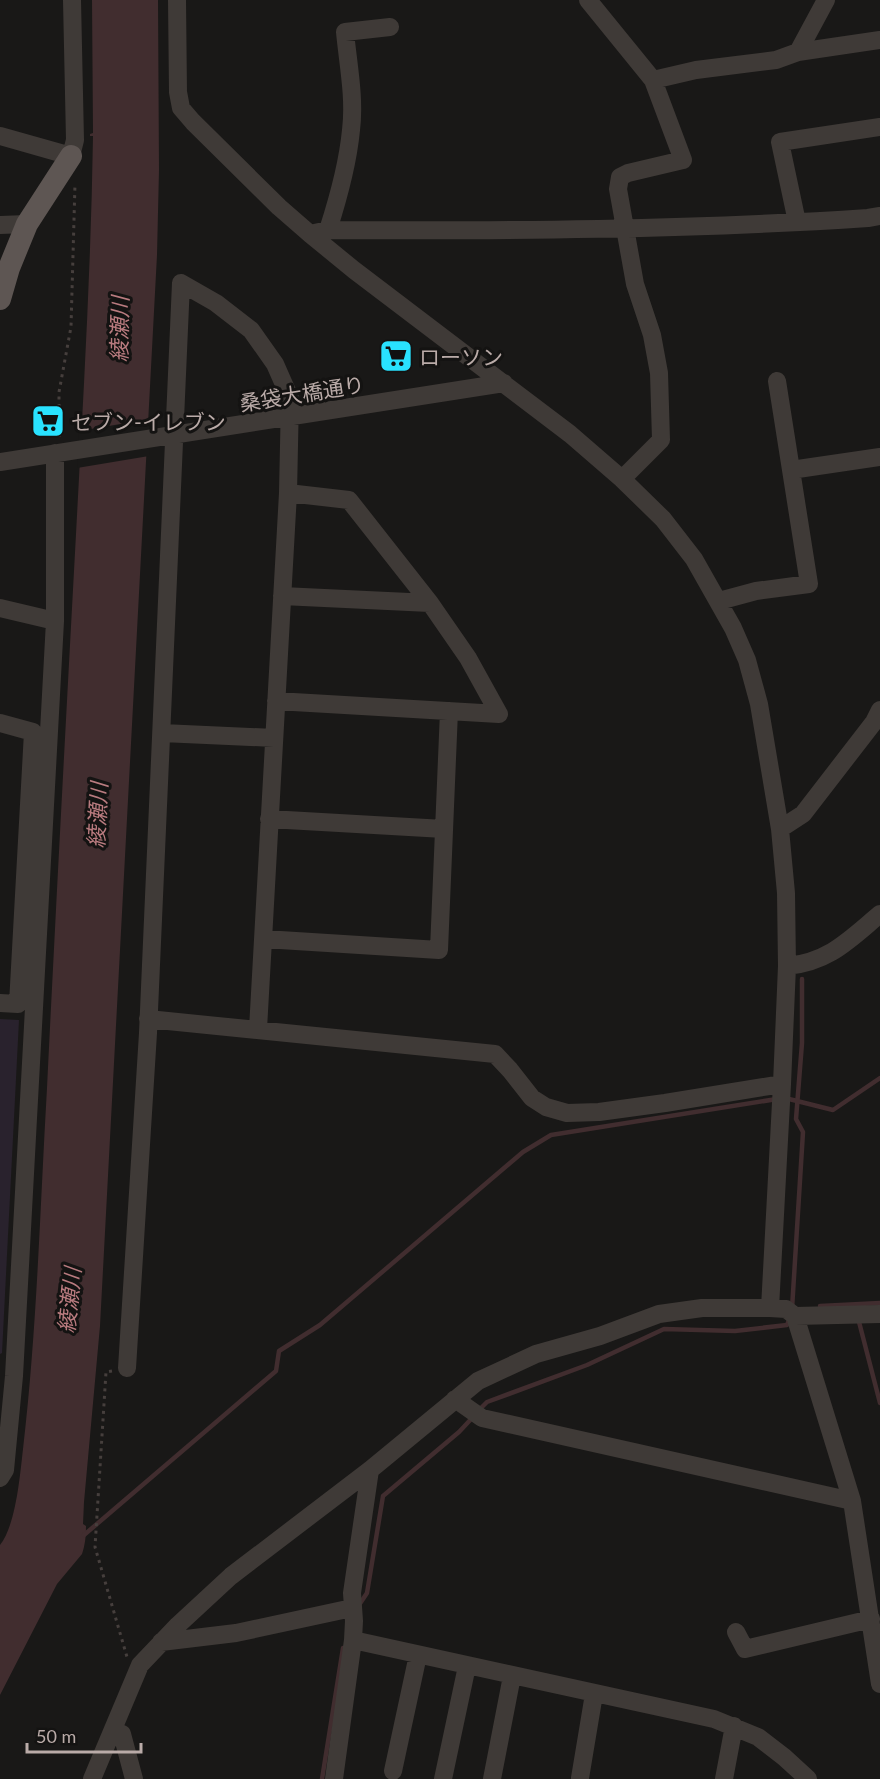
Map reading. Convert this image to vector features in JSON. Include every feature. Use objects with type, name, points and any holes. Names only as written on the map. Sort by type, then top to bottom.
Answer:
[{"type":"main road","points":[[0,299],[9,268],[27,224],[71,156]]},
{"type":"street","points":[[0,136],[71,156],[75,140],[72,0]]},
{"type":"street","points":[[177,0],[178,92],[181,108],[193,122],[279,207],[319,232],[363,276],[570,434],[622,479],[663,519],[694,559],[719,601],[747,660],[759,704],[780,829],[786,893],[787,966],[770,1308]]},
{"type":"street","points":[[588,0],[653,80],[683,160],[628,172],[620,177],[618,189],[635,284],[652,335],[659,373],[661,440],[622,479]]},
{"type":"street","points":[[798,52],[826,0]]},
{"type":"street","points":[[319,232],[336,207],[351,130],[352,106],[345,32],[390,27]]},
{"type":"street","points":[[653,80],[696,70],[776,60],[798,52],[880,40]]},
{"type":"street","points":[[797,222],[780,142],[878,130]]},
{"type":"street","points":[[319,232],[730,226],[880,216]]},
{"type":"street","points":[[0,225],[27,224]]},
{"type":"street","points":[[127,1368],[137,1224],[162,733],[169,436],[181,282],[216,303],[251,330],[275,364],[290,398],[288,493],[258,1029]]},
{"type":"street","points":[[719,601],[756,591],[809,584],[777,381]]},
{"type":"street","name":"桑袋大橋通り","points":[[0,462],[504,383]]},
{"type":"street","points":[[0,1478],[6,1470],[17,1335],[55,621],[60,453]]},
{"type":"street","points":[[790,470],[880,457]]},
{"type":"street","points":[[276,701],[499,714],[468,658],[430,603],[349,500],[288,493]]},
{"type":"street","points":[[282,596],[430,603]]},
{"type":"street","points":[[0,608],[55,621]]},
{"type":"street","points":[[780,829],[803,814],[874,722],[880,710]]},
{"type":"street","points":[[264,939],[439,950],[449,711]]},
{"type":"street","points":[[0,723],[33,732],[18,1004],[0,1003]]},
{"type":"street","points":[[162,733],[274,738]]},
{"type":"street","points":[[269,819],[444,829]]},
{"type":"street","points":[[787,966],[807,964],[829,954],[880,914]]},
{"type":"street","points":[[148,1019],[495,1054],[532,1098],[546,1107],[567,1113],[599,1112],[782,1084]]},
{"type":"street","points":[[92,1779],[140,1665],[161,1642],[231,1576],[370,1470],[478,1381],[536,1354],[600,1336],[658,1314],[702,1308],[786,1309],[795,1316],[852,1501],[874,1620],[880,1684]]},
{"type":"street","points":[[795,1316],[880,1314]]},
{"type":"street","points":[[0,1345],[17,1335]]},
{"type":"street","points":[[455,1399],[482,1418],[852,1501]]},
{"type":"street","points":[[334,1779],[354,1621],[352,1593],[370,1470]]},
{"type":"street","points":[[161,1642],[236,1633],[352,1608]]},
{"type":"street","points":[[736,1632],[745,1649],[874,1620]]},
{"type":"street","points":[[352,1640],[714,1719],[758,1737],[807,1779]]},
{"type":"street","points":[[393,1771],[418,1655]]},
{"type":"street","points":[[443,1779],[467,1666]]},
{"type":"street","points":[[492,1779],[512,1676]]},
{"type":"street","points":[[579,1778],[594,1694]]},
{"type":"street","points":[[724,1779],[734,1726]]},
{"type":"street","points":[[113,1730],[122,1734],[134,1779]]},
{"type":"path","points":[[60,453],[59,392],[71,327],[75,180],[71,156]]},
{"type":"path","points":[[127,1368],[106,1372],[95,1547],[134,1682]]},
{"type":"shaded area","points":[[0,1019],[19,1020],[2,1353],[0,1354]]},
{"type":"water","name":"綾瀬川","points":[[92,0],[158,0],[157,255],[100,1326],[84,1502],[83,1524],[86,1530],[83,1551],[57,1584],[0,1695],[0,1545],[14,1513],[19,1486],[32,1359],[38,1269],[89,286],[93,136],[90,136],[93,133]]},
{"type":"pier","points":[[150,419],[149,456],[77,468],[79,431]]},
{"type":"waterway","points":[[792,1309],[803,1132],[796,1119],[802,1043],[802,979]]},
{"type":"waterway","points":[[785,1098],[833,1110],[880,1078]]},
{"type":"waterway","points":[[84,1535],[276,1371],[279,1351],[320,1325],[523,1152],[551,1135],[777,1099]]},
{"type":"waterway","points":[[820,1306],[880,1303]]},
{"type":"waterway","points":[[858,1318],[880,1403]]},
{"type":"waterway","points":[[478,1411],[487,1402],[587,1365],[664,1329],[735,1331],[787,1325],[789,1320]]},
{"type":"waterway","points":[[359,1605],[367,1593],[383,1496],[459,1432],[473,1417]]},
{"type":"waterway","points":[[322,1779],[343,1648]]},
{"type":"place","name":"ローソン","points":[[396,356]]},
{"type":"place","name":"セブン-イレブン","points":[[48,421]]}]
